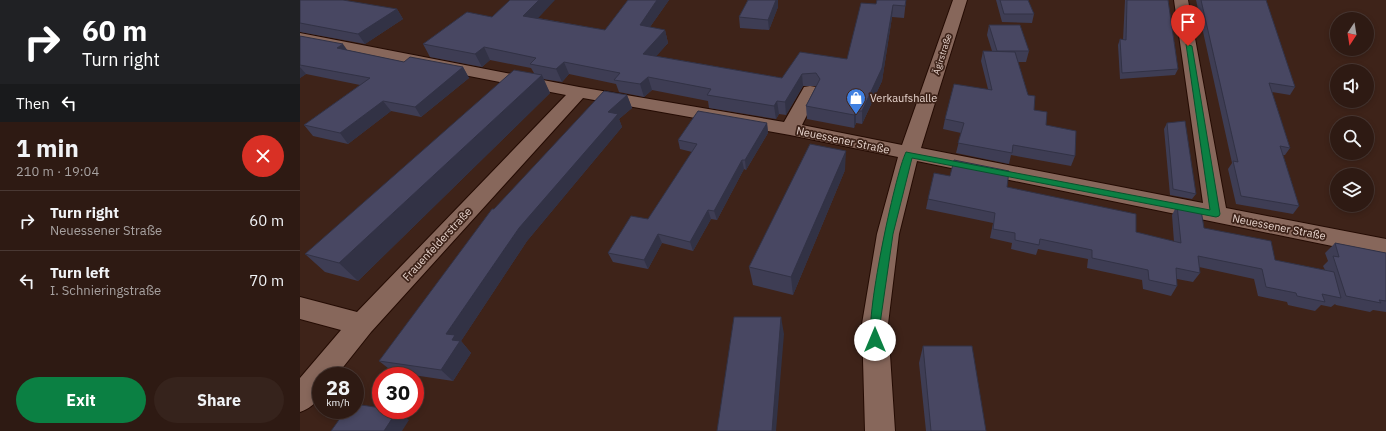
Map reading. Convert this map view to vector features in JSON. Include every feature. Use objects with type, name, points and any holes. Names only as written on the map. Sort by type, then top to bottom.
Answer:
[{"type":"street","name":"Ägirstraße","points":[[880,431],[875,324],[888,234],[909,154],[960,0]]},
{"type":"street","points":[[1181,0],[1216,214]]},
{"type":"street","name":"Neuessener Straße","points":[[300,38],[579,92],[790,129],[909,154],[1386,248]]},
{"type":"street","points":[[790,129],[810,91]]},
{"type":"street","name":"Frauenfelderstraße","points":[[300,399],[362,324],[579,92]]},
{"type":"street","points":[[300,308],[362,324]]},
{"type":"building","points":[[300,0],[343,0],[397,9],[358,34],[300,23]]},
{"type":"building","points":[[510,0],[539,0],[523,16],[605,30],[628,0],[657,0],[640,25],[665,30],[643,54],[782,78],[800,52],[847,59],[861,3],[876,4],[877,0],[906,0],[905,6],[893,5],[882,68],[862,111],[856,111],[854,115],[806,106],[820,79],[816,73],[802,74],[785,102],[777,101],[774,106],[707,95],[711,89],[648,77],[640,84],[614,80],[620,73],[564,62],[556,69],[530,64],[536,58],[484,47],[475,54],[423,44],[467,12],[492,17]]},
{"type":"building","points":[[748,0],[776,0],[768,20],[739,17]]},
{"type":"building","points":[[1000,0],[1028,0],[1034,14],[1004,14]]},
{"type":"building","points":[[1127,0],[1168,0],[1178,69],[1122,73],[1120,39],[1126,40]]},
{"type":"building","points":[[1201,0],[1266,0],[1295,87],[1269,83],[1290,148],[1280,146],[1299,206],[1241,196],[1233,161],[1238,162]]},
{"type":"building","points":[[989,25],[1020,25],[1029,51],[997,51]]},
{"type":"building","points":[[300,36],[343,44],[337,48],[404,62],[410,57],[463,67],[415,107],[383,101],[340,133],[304,125],[370,78],[300,65]]},
{"type":"building","points":[[983,51],[1015,52],[1028,95],[1035,96],[1034,110],[1047,112],[1046,125],[1076,131],[1075,156],[1013,145],[1012,153],[958,143],[964,123],[945,119],[954,84],[992,90]]},
{"type":"building","points":[[514,70],[542,75],[339,263],[305,254]]},
{"type":"building","points":[[604,91],[627,95],[608,112],[618,114],[519,228],[446,334],[455,335],[452,340],[460,341],[441,370],[379,361],[492,209],[494,209]]},
{"type":"building","points":[[698,111],[767,123],[745,160],[742,160],[714,211],[708,210],[690,242],[658,234],[644,260],[608,253],[631,216],[648,219],[697,144],[678,140]]},
{"type":"building","points":[[1185,121],[1196,194],[1173,189],[1167,123]]},
{"type":"building","points":[[810,144],[846,151],[791,277],[749,267]]},
{"type":"building","points":[[954,160],[1009,171],[1007,187],[1136,214],[1136,232],[1181,243],[1177,205],[1201,210],[1204,228],[1271,241],[1275,260],[1334,272],[1341,298],[1322,294],[1325,302],[1297,296],[1296,293],[1266,287],[1262,269],[1198,256],[1200,273],[1176,268],[1177,286],[1149,280],[1148,270],[1092,258],[1092,250],[1040,239],[1039,245],[1015,240],[1015,233],[993,229],[995,213],[928,199],[934,173],[950,176]]},
{"type":"building","points":[[1335,243],[1386,253],[1386,301],[1379,300],[1381,303],[1346,296],[1333,256],[1339,257]]},
{"type":"building","points":[[734,317],[781,317],[772,431],[717,431]]},
{"type":"building","points":[[923,346],[972,346],[986,431],[931,431]]},
{"type":"building","points":[[364,405],[372,407],[372,419],[392,419],[384,431],[331,431],[340,419],[364,419]]},
{"type":"place","name":"Verkaufshalle","points":[[856,115]]},
{"type":"route","points":[[875,340],[875,324],[888,234],[909,154],[1216,214],[1188,46]]}]
